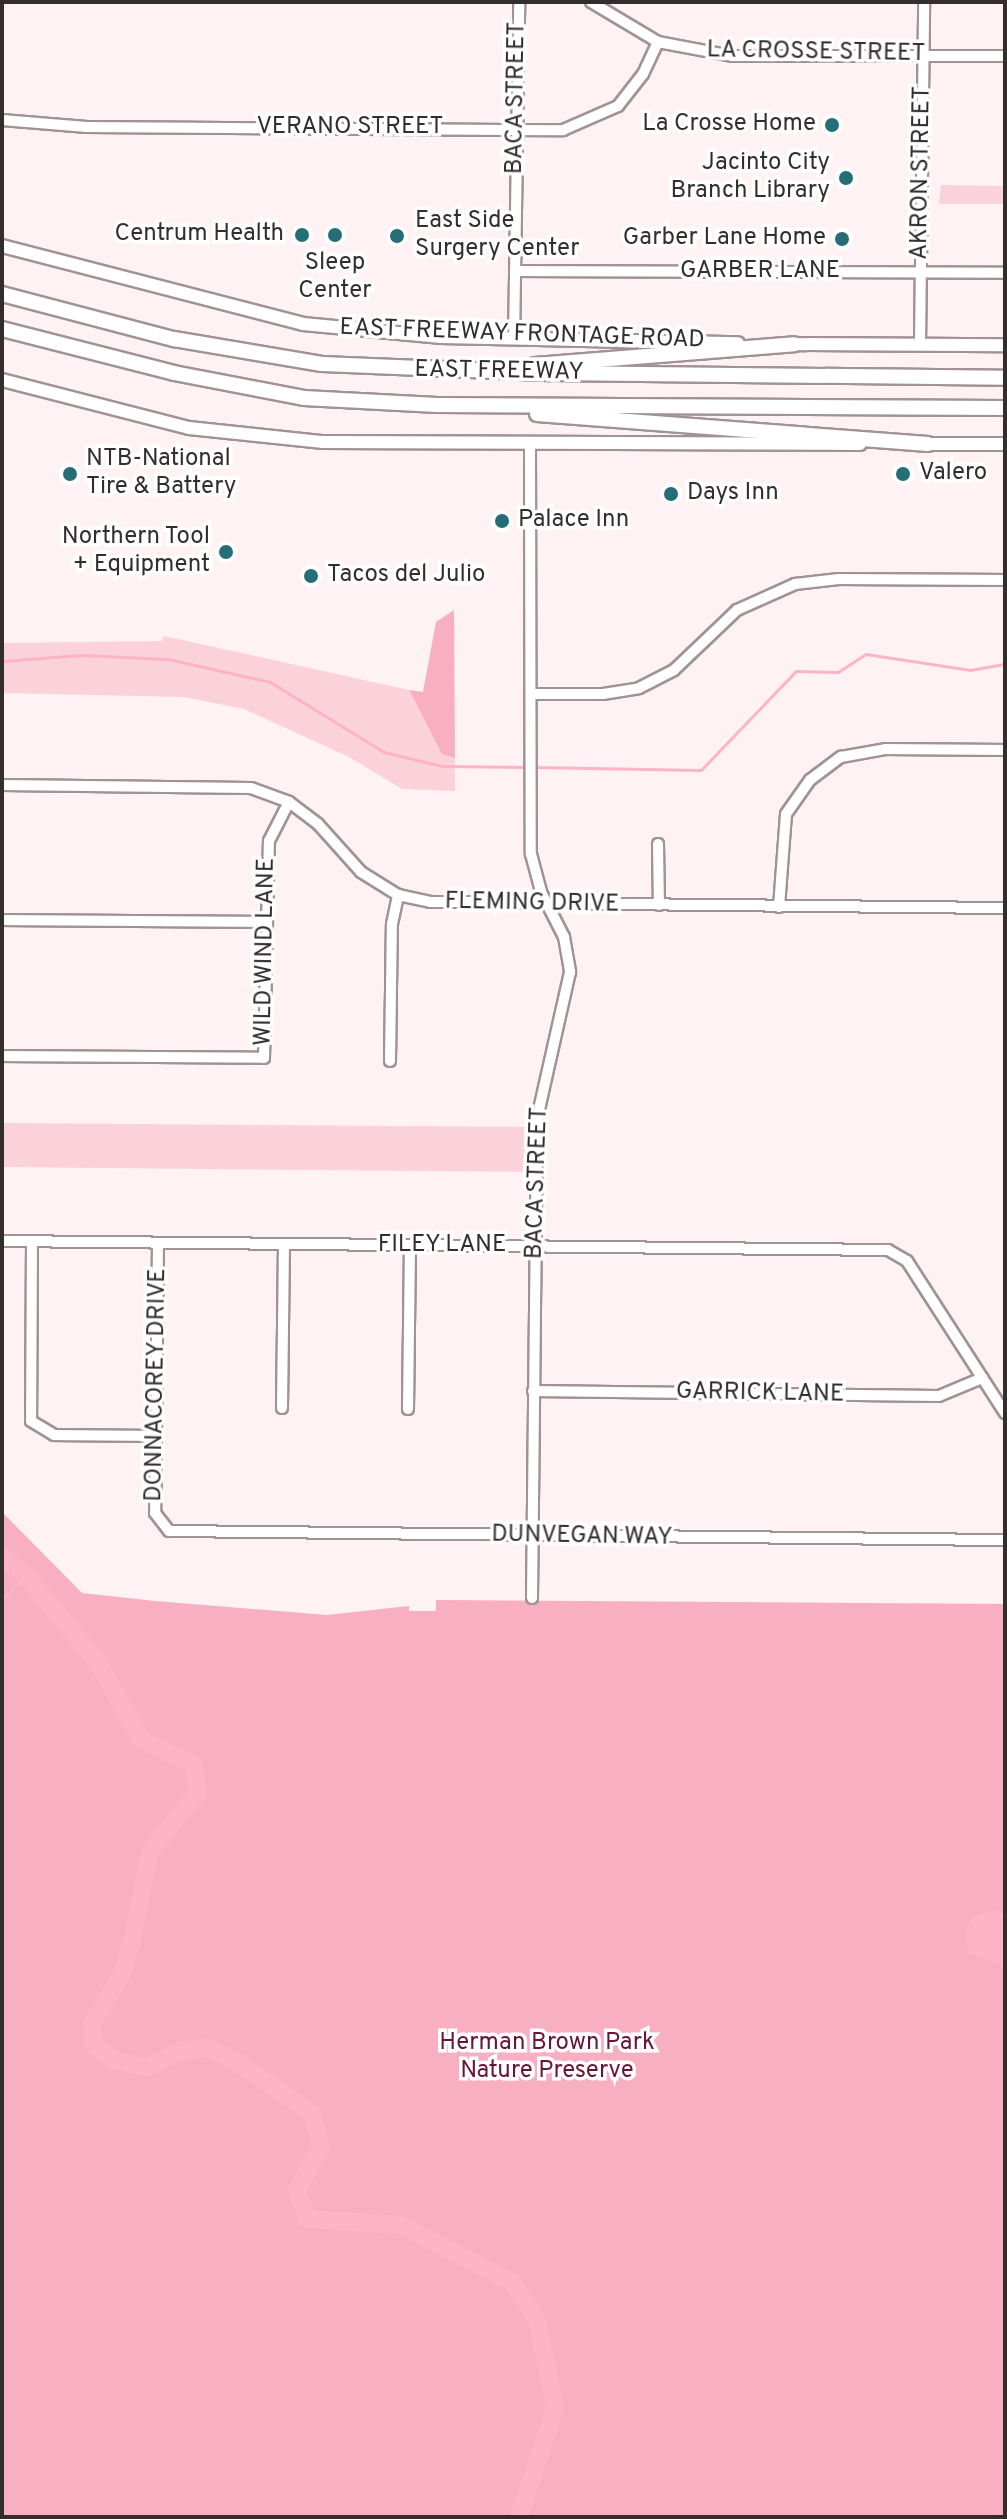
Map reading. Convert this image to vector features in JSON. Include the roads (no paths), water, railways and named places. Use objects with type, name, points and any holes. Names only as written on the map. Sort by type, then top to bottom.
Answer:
[{"type":"highway","name":"EAST FREEWAY","points":[[2,294],[264,356],[449,370],[1005,378]]},
{"type":"highway","name":"EAST FREEWAY","points":[[2,329],[264,391],[437,405],[1005,408]]},
{"type":"highway","points":[[449,370],[794,344]]},
{"type":"highway","points":[[437,405],[928,444]]},
{"type":"main road","name":"EAST FREEWAY FRONTAGE ROAD","points":[[2,246],[303,324],[514,339],[1005,345]]},
{"type":"main road","points":[[2,380],[189,428],[323,442],[1005,444]]},
{"type":"street","name":"BACA STREET","points":[[514,339],[519,2]]},
{"type":"street","name":"LA CROSSE STREET","points":[[591,2],[658,42],[732,56],[1005,56]]},
{"type":"street","name":"AKRON STREET","points":[[920,344],[924,2]]},
{"type":"street","name":"VERANO STREET","points":[[2,120],[87,127],[563,130],[618,106],[643,74],[658,42]]},
{"type":"street","name":"GARBER LANE","points":[[515,271],[1005,273]]},
{"type":"street","name":"BACA STREET","points":[[530,443],[531,854],[549,906],[564,937],[570,972],[537,1119],[532,1598]]},
{"type":"street","points":[[531,694],[639,688],[674,670],[737,610],[795,584],[839,579],[1005,580]]},
{"type":"street","points":[[779,907],[786,814],[810,780],[841,757],[886,749],[1005,750]]},
{"type":"street","name":"FLEMING DRIVE","points":[[2,785],[251,788],[289,802],[318,824],[361,872],[398,895],[462,906],[1005,908]]},
{"type":"street","name":"WILD WIND LANE","points":[[2,1056],[264,1058],[269,841],[289,802]]},
{"type":"street","points":[[658,844],[659,905]]},
{"type":"street","points":[[390,1061],[392,924],[398,895]]},
{"type":"street","points":[[2,920],[266,922]]},
{"type":"street","name":"FILEY LANE","points":[[2,1241],[899,1253],[982,1378]]},
{"type":"street","points":[[32,1242],[31,1421],[54,1435],[155,1436]]},
{"type":"street","name":"DONNACOREY DRIVE","points":[[158,1243],[155,1513],[162,1525]]},
{"type":"street","points":[[282,1408],[284,1245]]},
{"type":"street","points":[[408,1409],[410,1246]]},
{"type":"street","points":[[982,1378],[1005,1413]]},
{"type":"street","name":"GARRICK LANE","points":[[533,1391],[939,1396],[982,1378]]},
{"type":"street","name":"DUNVEGAN WAY","points":[[162,1525],[177,1533],[1005,1540]]},
{"type":"waterway","points":[[534,767],[701,770],[796,671],[838,672],[866,654],[970,670],[1005,664]]},
{"type":"waterway","points":[[2,661],[80,655],[168,659],[270,682],[384,752],[442,766],[527,767]]},
{"type":"waterway","points":[[2,1556],[26,1576],[97,1661],[141,1739],[194,1765],[198,1793],[150,1851],[132,1941],[121,1976],[92,2023],[94,2046],[115,2060],[146,2068],[180,2051],[209,2048],[240,2064],[312,2113],[321,2146],[297,2191],[307,2219],[401,2225],[512,2282],[537,2320],[555,2408],[519,2517]]},
{"type":"waterway","points":[[2,1600],[26,1576]]},
{"type":"place","name":"La Crosse Home","points":[[832,125]]},
{"type":"place","name":"Jacinto City Branch Library","points":[[846,178]]},
{"type":"place","name":"Centrum Health","points":[[302,235]]},
{"type":"place","name":"Sleep Center","points":[[335,235]]},
{"type":"place","name":"East Side Surgery Center","points":[[397,236]]},
{"type":"place","name":"Garber Lane Home","points":[[842,239]]},
{"type":"place","name":"NTB-National Tire & Battery","points":[[70,474]]},
{"type":"place","name":"Valero","points":[[903,474]]},
{"type":"place","name":"Days Inn","points":[[671,494]]},
{"type":"place","name":"Palace Inn","points":[[502,521]]},
{"type":"place","name":"Northern Tool + Equipment","points":[[226,552]]},
{"type":"place","name":"Tacos del Julio","points":[[311,576]]},
{"type":"park label","name":"Herman Brown Park Nature Preserve","points":[[547,2058]]}]
